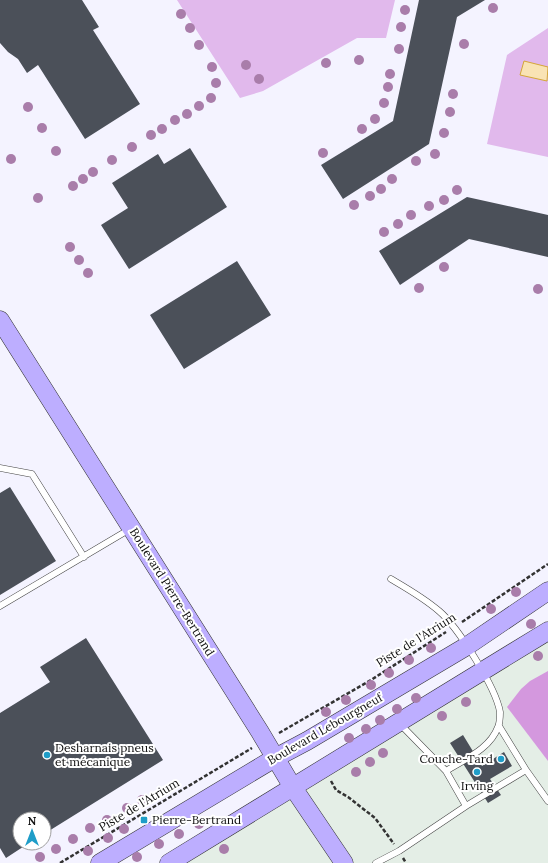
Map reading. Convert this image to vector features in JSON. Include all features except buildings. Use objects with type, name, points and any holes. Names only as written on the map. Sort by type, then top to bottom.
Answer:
[{"type":"main road","name":"Boulevard Pierre-Bertrand","points":[[0,320],[132,528],[292,786],[344,863]]},
{"type":"main road","name":"Boulevard Lebourgneuf","points":[[100,863],[275,758],[307,741],[467,646],[548,591]]},
{"type":"main road","points":[[169,863],[292,786],[548,631]]},
{"type":"lane","points":[[0,468],[32,474],[84,557]]},
{"type":"lane","points":[[0,606],[132,528]]},
{"type":"lane","points":[[391,579],[423,598],[440,612],[454,628],[482,671],[500,712],[498,726],[485,747],[446,771]]},
{"type":"lane","points":[[398,722],[446,771],[466,806]]},
{"type":"lane","points":[[498,726],[548,801]]},
{"type":"lane","points":[[376,863],[399,851],[466,806],[526,770]]},
{"type":"path","name":"Piste de l'Atrium","points":[[290,727],[371,680],[454,628],[548,564]]},
{"type":"path","name":"Piste de l'Atrium","points":[[60,863],[248,750]]},
{"type":"path","points":[[336,790],[348,797],[375,818],[392,842]]},
{"type":"path","points":[[404,859],[406,863]]},
{"type":"shaded area","points":[[177,0],[395,0],[386,38],[357,38],[263,91],[240,98]]},
{"type":"shaded area","points":[[548,28],[548,157],[487,144],[507,55]]},
{"type":"shaded area","points":[[524,61],[548,67],[547,81],[520,75]]},
{"type":"shaded area","points":[[548,631],[548,863],[167,863]]},
{"type":"shaded area","points":[[548,671],[548,761],[507,707],[521,689],[530,681]]},
{"type":"place","name":"Desharnais pneus et mécanique","points":[[47,755]]},
{"type":"place","name":"Couche-Tard","points":[[501,759]]},
{"type":"place","name":"Irving","points":[[477,772]]},
{"type":"place","name":"Pierre-Bertrand","points":[[144,820]]}]
